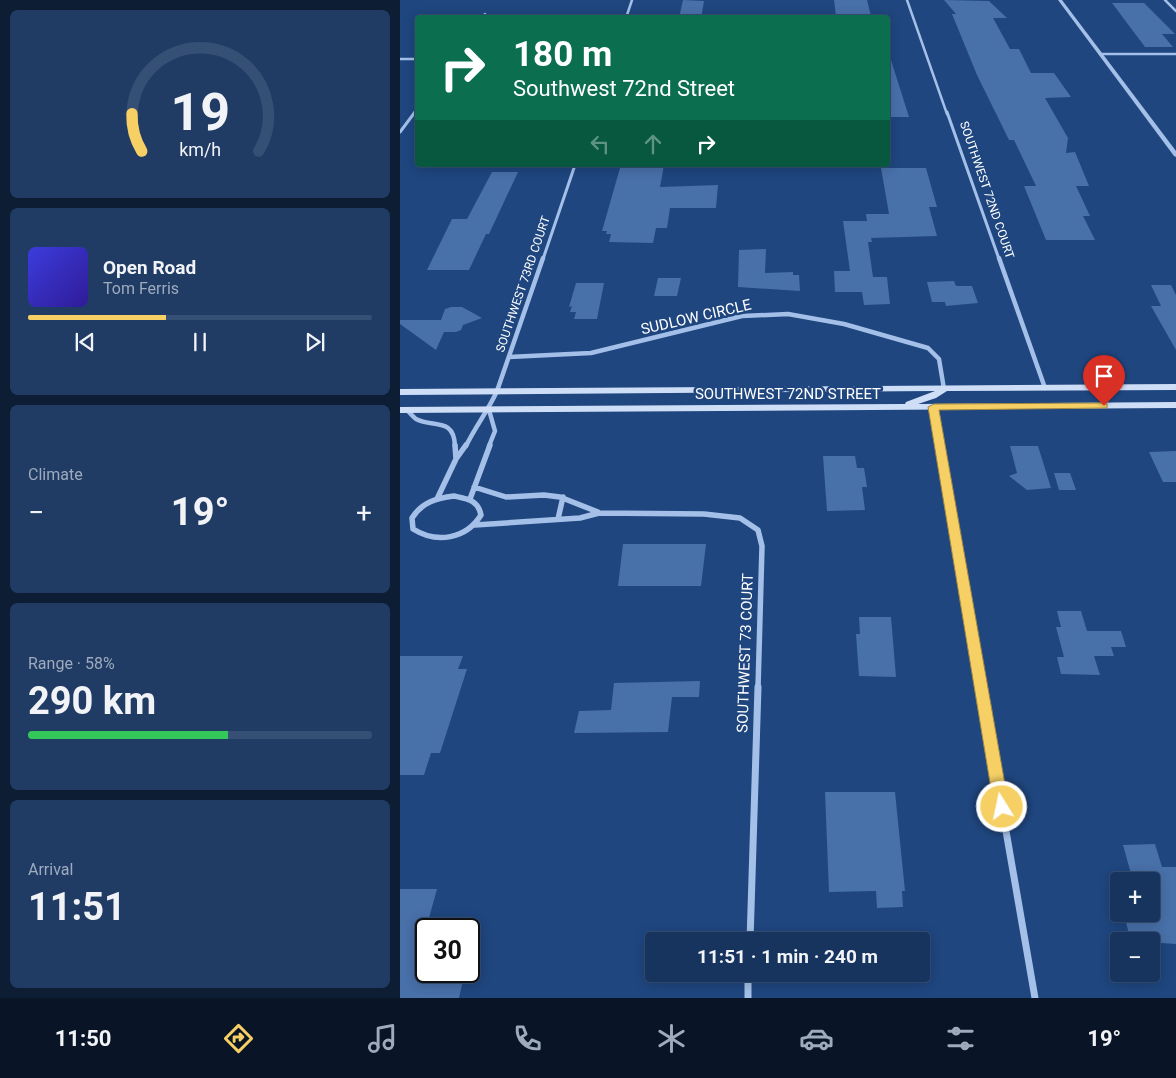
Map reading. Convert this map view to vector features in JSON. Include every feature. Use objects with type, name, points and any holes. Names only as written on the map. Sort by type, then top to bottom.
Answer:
[{"type":"main road","name":"SOUTHWEST 72ND STREET","points":[[400,392],[1176,387]]},
{"type":"main road","points":[[899,407],[933,396],[944,389]]},
{"type":"main road","name":"SOUTHWEST 72ND STREET","points":[[404,410],[1176,405]]},
{"type":"street","points":[[627,15],[632,0]]},
{"type":"street","name":"SOUTHWEST 72ND COURT","points":[[907,0],[1044,388]]},
{"type":"street","points":[[1060,0],[1176,155]]},
{"type":"street","points":[[1165,0],[1176,11]]},
{"type":"street","points":[[1100,54],[1176,54]]},
{"type":"street","points":[[400,59],[415,59]]},
{"type":"street","points":[[400,132],[402,126],[415,111]]},
{"type":"street","name":"SOUTHWEST 73RD COURT","points":[[489,410],[574,167]]},
{"type":"street","name":"SUDLOW CIRCLE","points":[[509,356],[590,353],[742,316],[788,314],[844,324],[928,348],[939,359],[944,389]]},
{"type":"street","points":[[934,407],[1035,998]]},
{"type":"street","points":[[404,410],[416,419],[439,423],[450,430],[455,438],[456,459]]},
{"type":"street","points":[[437,499],[456,459],[464,450],[473,430],[489,410]]},
{"type":"street","points":[[470,499],[495,431],[489,410]]},
{"type":"street","name":"SOUTHWEST 73 COURT","points":[[474,487],[506,497],[544,495],[563,497],[599,513]]},
{"type":"street","points":[[454,496],[470,499],[481,510],[479,520],[475,525],[462,533],[446,538],[426,536],[418,533],[411,524],[415,512],[428,502],[454,496]]},
{"type":"street","points":[[558,519],[563,497]]},
{"type":"street","name":"SOUTHWEST 73 COURT","points":[[475,525],[580,518],[599,513],[730,516],[754,525],[761,536],[762,546],[750,932]]},
{"type":"street","points":[[748,982],[748,998]]},
{"type":"building","points":[[683,0],[704,1],[702,15],[680,15]]},
{"type":"building","points":[[834,0],[867,0],[871,15],[836,15]]},
{"type":"building","points":[[944,0],[989,1],[1007,18],[993,18],[1010,49],[1019,49],[1031,73],[1054,73],[1071,97],[1045,98],[1068,138],[1066,153],[1075,152],[1089,186],[1076,186],[1090,216],[1083,216],[1095,240],[1046,240],[1024,186],[1036,186],[1014,140],[1009,140],[977,75],[952,14],[956,14]]},
{"type":"building","points":[[1112,3],[1144,3],[1175,34],[1162,34],[1173,47],[1145,47]]},
{"type":"building","points":[[890,60],[891,60],[909,117],[890,117]]},
{"type":"building","points":[[664,167],[660,187],[718,185],[716,208],[670,208],[667,228],[656,228],[653,243],[609,242],[611,234],[606,234],[607,231],[602,231],[620,168]]},
{"type":"building","points":[[881,168],[926,168],[937,207],[929,207],[937,236],[871,238],[872,242],[868,242],[873,277],[887,277],[890,304],[864,305],[862,292],[835,292],[834,271],[850,271],[843,221],[867,221],[866,214],[889,214]]},
{"type":"building","points":[[492,172],[518,172],[489,234],[486,234],[469,270],[427,270],[452,219],[467,219]]},
{"type":"building","points":[[766,249],[765,273],[793,272],[793,275],[799,275],[800,291],[738,287],[739,250]]},
{"type":"building","points":[[658,278],[681,278],[677,296],[654,296]]},
{"type":"building","points":[[954,281],[956,286],[972,286],[978,303],[946,306],[945,302],[932,302],[927,282]]},
{"type":"building","points":[[576,283],[604,283],[597,319],[574,319],[576,312],[570,312],[572,306],[569,307]]},
{"type":"building","points":[[1151,285],[1171,285],[1176,295],[1176,350],[1151,306],[1161,306]]},
{"type":"building","points":[[462,307],[482,318],[463,325],[461,330],[456,332],[444,332],[436,350],[400,324],[400,320],[441,320],[445,309]]},
{"type":"building","points":[[1010,446],[1038,446],[1051,488],[1027,490],[1009,476],[1017,473]]},
{"type":"building","points":[[1176,451],[1176,482],[1163,482],[1149,452]]},
{"type":"building","points":[[823,456],[855,456],[857,468],[864,468],[867,487],[862,487],[865,510],[827,511]]},
{"type":"building","points":[[1054,473],[1070,473],[1076,490],[1059,490]]},
{"type":"building","points":[[623,544],[706,544],[701,586],[618,586]]},
{"type":"building","points":[[1057,611],[1081,611],[1087,631],[1121,631],[1126,647],[1111,647],[1114,656],[1094,656],[1100,675],[1061,674],[1057,657],[1064,657],[1056,627],[1061,627]]},
{"type":"building","points":[[859,617],[891,617],[896,677],[859,676],[856,634],[860,634]]},
{"type":"building","points":[[400,656],[463,656],[458,669],[467,669],[440,753],[431,753],[424,775],[400,775]]},
{"type":"building","points":[[700,681],[699,697],[672,697],[668,732],[574,733],[579,711],[611,710],[614,683]]},
{"type":"building","points":[[825,792],[895,792],[905,891],[902,891],[903,907],[877,908],[876,891],[829,892]]},
{"type":"building","points":[[1155,844],[1162,867],[1176,867],[1176,944],[1160,943],[1160,932],[1129,932],[1126,922],[1160,922],[1160,872],[1130,872],[1123,845]]},
{"type":"building","points":[[400,889],[437,889],[429,918],[415,918],[415,983],[462,983],[459,998],[400,998]]},
{"type":"route","points":[[1002,807],[934,419],[934,407],[1104,406]]}]
